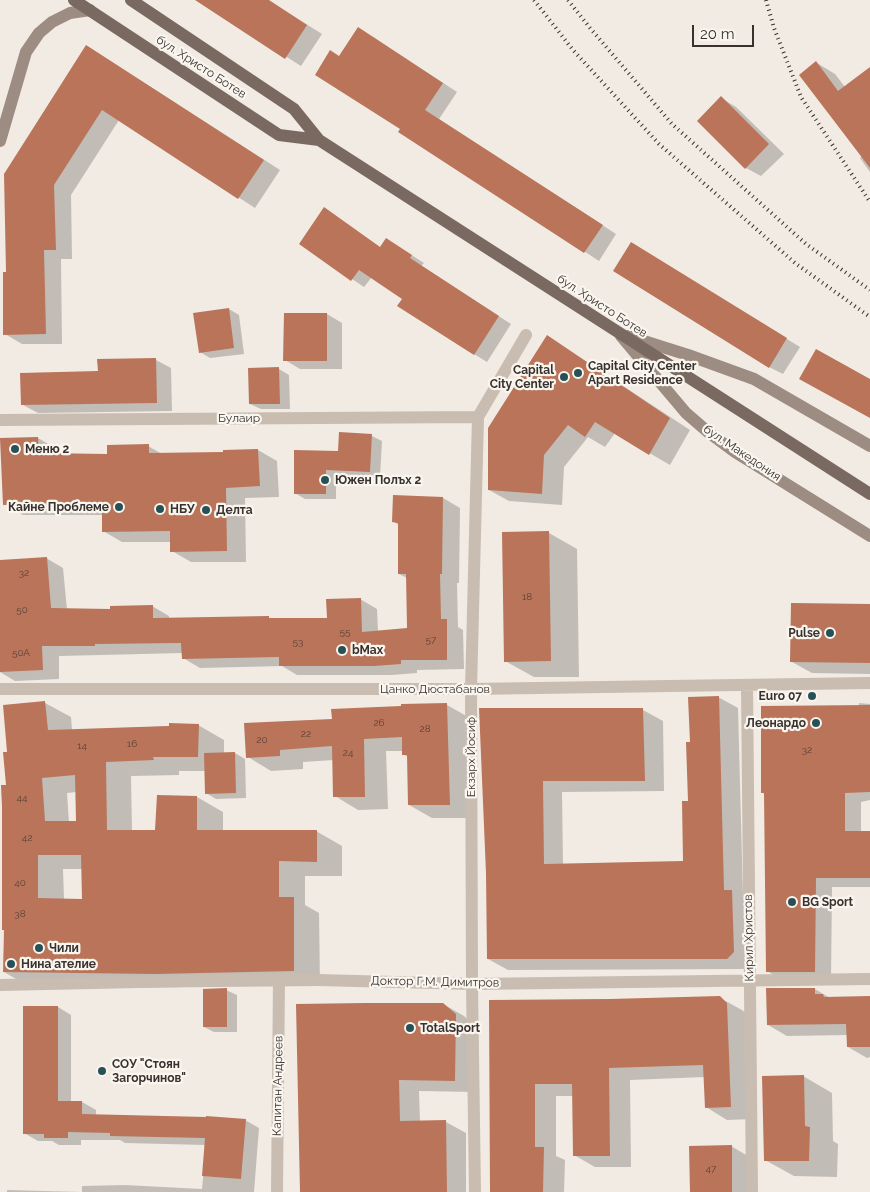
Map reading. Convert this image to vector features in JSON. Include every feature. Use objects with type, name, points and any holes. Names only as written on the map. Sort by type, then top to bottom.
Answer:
[{"type":"main road","name":"бул. Христо Ботев","points":[[74,0],[278,135],[319,140]]},
{"type":"main road","name":"бул. Христо Ботев","points":[[131,0],[294,108],[319,140],[870,494]]},
{"type":"street","points":[[0,141],[26,52],[39,33],[52,22],[70,13],[90,10]]},
{"type":"street","points":[[618,332],[754,379],[870,446]]},
{"type":"street","name":"бул. Македония","points":[[618,332],[686,412],[708,432],[735,452],[869,535]]},
{"type":"street","name":"Екзарх Йосиф","points":[[475,1192],[471,689],[478,417],[526,335]]},
{"type":"street","name":"Булаир","points":[[0,420],[478,417]]},
{"type":"street","name":"Цанко Дюстабанов","points":[[0,689],[471,689],[870,683]]},
{"type":"street","name":"Кирил Христов","points":[[747,685],[752,1192]]},
{"type":"street","name":"Доктор Г.М. Димитров","points":[[0,985],[279,979],[472,984],[870,979]]},
{"type":"street","name":"Капитан Андреев","points":[[277,1192],[279,979]]},
{"type":"building","points":[[195,0],[269,0],[307,25],[285,59]]},
{"type":"building","points":[[358,27],[443,83],[425,110],[603,225],[584,253],[398,132],[400,129],[315,75],[330,50],[339,56]]},
{"type":"building","points":[[86,45],[264,160],[238,199],[102,110],[54,185],[56,250],[44,250],[46,334],[3,335],[3,272],[6,272],[4,174]]},
{"type":"building","points":[[816,61],[838,91],[870,67],[870,168],[799,75]]},
{"type":"building","points":[[721,96],[769,144],[745,169],[697,121]]},
{"type":"building","points":[[324,207],[380,247],[386,238],[412,255],[410,258],[499,316],[474,355],[397,306],[402,299],[359,270],[351,281],[299,244]]},
{"type":"building","points":[[631,242],[787,338],[769,368],[613,271]]},
{"type":"building","points":[[229,308],[234,348],[199,353],[193,313]]},
{"type":"building","points":[[284,313],[327,313],[327,361],[283,361]]},
{"type":"building","name":"Capital City Center","points":[[547,335],[670,418],[649,455],[595,422],[585,437],[568,425],[544,455],[542,494],[488,490],[488,428]]},
{"type":"building","points":[[816,349],[870,379],[870,418],[799,379]]},
{"type":"building","points":[[156,358],[157,403],[21,405],[20,373],[98,371],[97,359]]},
{"type":"building","points":[[279,367],[280,404],[249,404],[248,368]]},
{"type":"building","points":[[339,432],[372,434],[370,472],[326,470],[326,494],[294,494],[294,450],[338,451]]},
{"type":"building","points":[[38,437],[39,453],[107,454],[107,445],[149,444],[149,453],[223,452],[223,450],[258,449],[260,486],[226,488],[227,551],[170,552],[170,531],[102,532],[102,505],[50,503],[3,505],[0,438]]},
{"type":"building","points":[[393,495],[443,497],[442,574],[440,574],[441,619],[447,619],[447,660],[401,660],[401,664],[374,666],[279,666],[279,657],[182,659],[181,643],[95,644],[95,646],[42,646],[43,670],[0,672],[0,560],[47,557],[51,608],[110,609],[110,606],[153,605],[153,618],[269,616],[269,618],[327,618],[326,599],[361,598],[362,632],[407,628],[406,574],[398,574],[398,523],[392,522]]},
{"type":"building","points":[[549,531],[551,661],[504,662],[502,532]]},
{"type":"building","name":"Pulse","points":[[791,603],[870,604],[870,663],[790,662]]},
{"type":"building","points":[[719,696],[724,890],[732,890],[734,952],[727,959],[487,959],[486,873],[479,708],[643,708],[645,781],[543,781],[544,864],[683,861],[682,801],[688,801],[686,742],[690,742],[688,697]]},
{"type":"building","points":[[45,701],[48,730],[169,726],[169,723],[199,724],[198,757],[153,757],[154,760],[106,762],[107,830],[155,830],[157,795],[197,796],[197,830],[317,830],[317,862],[279,861],[279,897],[294,897],[294,971],[155,974],[3,972],[1,785],[6,785],[3,752],[7,752],[3,705]],"holes":[[[75,775],[76,821],[45,821],[42,778]],[[38,855],[81,855],[82,899],[38,898]]]},
{"type":"building","points":[[447,703],[450,805],[408,805],[407,755],[402,755],[402,737],[364,739],[365,797],[333,797],[332,746],[280,750],[280,756],[246,758],[244,723],[332,719],[331,709]]},
{"type":"building","points":[[870,705],[870,792],[845,793],[845,831],[870,831],[870,878],[816,878],[815,972],[766,972],[764,793],[761,793],[761,706]]},
{"type":"building","points":[[235,752],[236,793],[205,794],[204,753]]},
{"type":"building","points":[[227,988],[227,1027],[203,1027],[203,989]]},
{"type":"building","points":[[766,988],[815,988],[815,994],[823,994],[824,997],[870,996],[870,1047],[847,1047],[846,1024],[767,1025]]},
{"type":"building","points":[[720,996],[727,1003],[731,1107],[705,1108],[703,1065],[609,1068],[610,1156],[573,1156],[572,1084],[535,1084],[535,1147],[544,1147],[543,1192],[490,1192],[489,1000]]},
{"type":"building","points":[[443,1003],[456,1014],[455,1081],[399,1080],[400,1121],[446,1120],[447,1192],[300,1192],[296,1004]]},
{"type":"building","points":[[23,1006],[58,1006],[58,1101],[82,1101],[82,1114],[206,1116],[246,1119],[241,1179],[202,1176],[205,1138],[110,1136],[110,1133],[68,1132],[68,1138],[44,1138],[44,1134],[23,1134]]},
{"type":"building","points":[[804,1075],[805,1126],[810,1127],[809,1161],[764,1161],[762,1076]]},
{"type":"building","points":[[732,1145],[732,1192],[690,1192],[689,1146]]},
{"type":"railway","points":[[534,0],[573,50],[659,144],[795,263],[870,317]]},
{"type":"railway","points":[[568,0],[672,124],[806,244],[870,290]]},
{"type":"railway","points":[[766,0],[774,28],[801,97],[870,202]]},
{"type":"place","name":"Capital City Center Apart Residence","points":[[578,373]]},
{"type":"place","name":"Capital City Center","points":[[564,377]]},
{"type":"place","name":"Меню 2","points":[[15,449]]},
{"type":"place","name":"Южен Полъх 2","points":[[325,480]]},
{"type":"place","name":"Кайне Проблеме","points":[[119,507]]},
{"type":"place","name":"НБУ","points":[[160,509]]},
{"type":"place","name":"Делта","points":[[206,510]]},
{"type":"place","name":"Pulse","points":[[830,633]]},
{"type":"place","name":"bMax","points":[[342,650]]},
{"type":"place","name":"Euro 07","points":[[812,696]]},
{"type":"place","name":"Леонардо","points":[[816,723]]},
{"type":"place","name":"BG Sport","points":[[792,902]]},
{"type":"place","name":"Чили","points":[[39,948]]},
{"type":"place","name":"Нина ателие","points":[[11,964]]},
{"type":"place","name":"TotalSport","points":[[410,1028]]},
{"type":"place","name":"СОУ \"Стоян Загорчинов\"","points":[[102,1071]]}]
